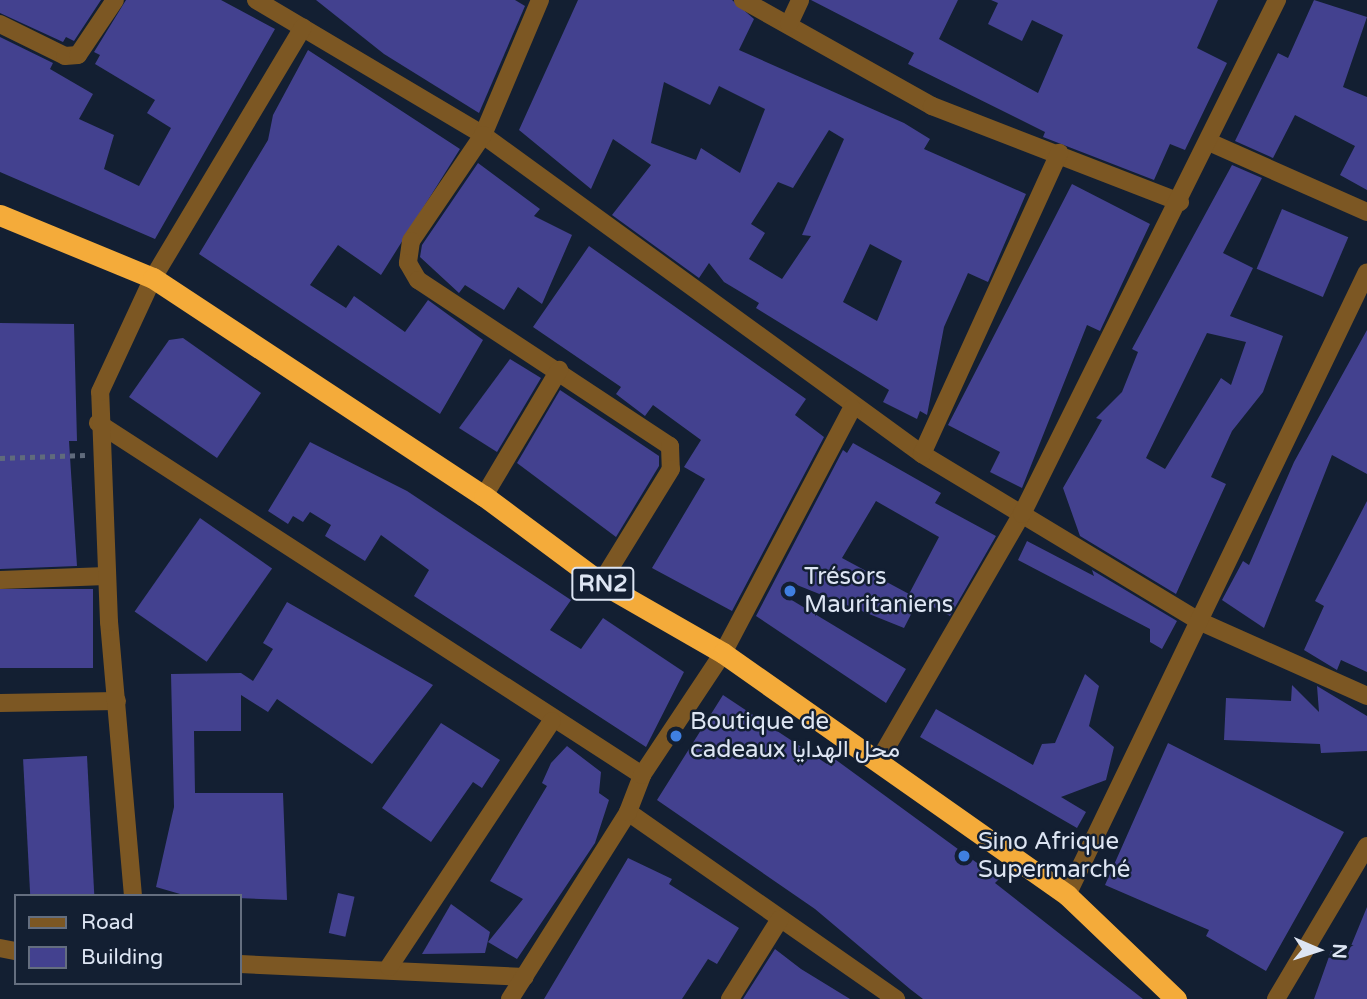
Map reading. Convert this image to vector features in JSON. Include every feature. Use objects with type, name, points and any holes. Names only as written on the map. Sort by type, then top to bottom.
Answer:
[{"type":"highway","name":"RN2","points":[[0,215],[153,278],[484,496],[601,583],[723,653],[1067,895],[1176,999]]},
{"type":"street","points":[[0,24],[65,56],[78,55],[116,0]]},
{"type":"street","points":[[256,0],[484,135],[852,408],[922,454],[1201,622],[1367,696]]},
{"type":"street","points":[[540,0],[484,135],[411,241],[408,263],[418,280],[657,435],[673,457],[601,583]]},
{"type":"street","points":[[743,0],[789,23],[932,106],[1180,202]]},
{"type":"street","points":[[789,23],[800,0]]},
{"type":"street","points":[[878,762],[1022,514],[1180,202],[1277,0]]},
{"type":"street","points":[[133,894],[106,576],[98,424],[100,392],[153,278],[303,27]]},
{"type":"street","points":[[1209,142],[1367,212]]},
{"type":"street","points":[[922,454],[1059,153]]},
{"type":"street","points":[[1067,895],[1201,622],[1367,272]]},
{"type":"street","points":[[484,496],[559,370]]},
{"type":"street","points":[[510,999],[628,812],[642,775],[723,653],[852,408]]},
{"type":"street","points":[[98,424],[552,721],[642,775]]},
{"type":"street","points":[[0,580],[106,576]]},
{"type":"street","points":[[0,703],[117,701]]},
{"type":"street","points":[[389,967],[552,721]]},
{"type":"street","points":[[628,812],[896,999]]},
{"type":"street","points":[[1276,999],[1367,846]]},
{"type":"street","points":[[730,999],[780,919]]},
{"type":"street","points":[[242,964],[389,967],[525,977]]},
{"type":"path","points":[[0,458],[100,454]]},
{"type":"building","points":[[0,0],[101,0],[74,41],[66,37],[63,42],[0,13]]},
{"type":"building","points":[[126,0],[221,0],[275,29],[155,239],[0,172],[0,37],[53,63],[50,69],[93,94],[79,119],[114,135],[104,169],[139,186],[171,128],[147,113],[155,100],[95,64],[100,55],[94,52]]},
{"type":"building","points":[[316,0],[515,0],[525,6],[479,113],[384,54]]},
{"type":"building","points":[[578,0],[732,0],[754,19],[739,50],[904,123],[930,139],[924,149],[1026,194],[988,282],[968,273],[944,327],[927,415],[920,411],[917,419],[883,402],[889,390],[756,308],[759,303],[724,282],[709,263],[699,278],[612,215],[651,165],[613,139],[591,189],[519,130]],"holes":[[[664,82],[710,105],[719,86],[765,109],[740,173],[701,148],[696,160],[651,143]],[[829,130],[844,139],[802,235],[811,236],[782,279],[749,259],[765,233],[751,224],[778,182],[793,188]],[[870,244],[902,261],[877,321],[843,302]]]},
{"type":"building","points":[[811,0],[958,0],[939,39],[1038,93],[1063,35],[1032,20],[1022,41],[988,24],[998,3],[991,0],[1218,0],[1197,48],[1227,63],[1185,150],[1170,144],[1154,180],[1043,137],[1045,132],[908,64],[914,53]]},
{"type":"building","points":[[1314,0],[1367,17],[1343,87],[1367,97],[1367,190],[1340,175],[1355,146],[1295,115],[1273,158],[1235,141],[1278,53],[1288,58]]},
{"type":"building","points":[[308,50],[460,149],[381,275],[338,245],[310,285],[346,308],[354,296],[405,332],[428,300],[483,340],[440,414],[199,254],[268,140],[273,115]]},
{"type":"building","points":[[478,163],[540,209],[534,216],[572,235],[542,304],[518,287],[504,310],[465,285],[459,293],[420,257],[422,245]]},
{"type":"building","points":[[1232,165],[1262,178],[1223,253],[1253,268],[1230,316],[1283,336],[1263,392],[1232,431],[1211,477],[1226,484],[1176,594],[1080,536],[1063,488],[1102,420],[1096,418],[1122,392],[1138,352],[1132,349]],"holes":[[[1207,333],[1246,342],[1231,385],[1221,378],[1165,469],[1146,458]]]},
{"type":"building","points":[[1072,184],[1150,224],[1100,331],[1087,325],[1022,488],[990,472],[1000,452],[948,425]]},
{"type":"building","points":[[1282,209],[1348,237],[1323,297],[1257,269]]},
{"type":"building","points":[[589,246],[806,399],[795,415],[824,437],[732,611],[652,568],[705,479],[684,467],[701,440],[653,405],[645,416],[616,394],[621,387],[533,327]]},
{"type":"building","points":[[0,323],[74,324],[77,441],[69,441],[77,566],[0,569]]},
{"type":"building","points":[[1367,330],[1367,474],[1332,455],[1264,628],[1222,600],[1243,561],[1249,565],[1294,462]]},
{"type":"building","points":[[183,338],[261,393],[217,458],[129,397],[169,340]]},
{"type":"building","points":[[510,359],[541,378],[497,452],[459,428]]},
{"type":"building","points":[[560,390],[659,456],[659,466],[616,537],[517,463]]},
{"type":"building","points":[[310,442],[407,491],[571,600],[550,630],[581,649],[603,618],[684,672],[646,747],[414,596],[429,570],[381,535],[365,561],[325,536],[331,525],[310,512],[303,522],[293,516],[288,524],[268,511]]},
{"type":"building","points":[[853,443],[941,493],[935,503],[996,536],[950,616],[919,599],[904,628],[792,583],[785,596],[906,669],[886,703],[756,616],[843,450],[847,453]],"holes":[[[876,501],[939,537],[909,594],[842,558]]]},
{"type":"building","points":[[1367,501],[1367,672],[1341,660],[1337,670],[1304,650],[1324,606],[1315,601]]},
{"type":"building","points":[[200,518],[272,568],[207,662],[135,611]]},
{"type":"building","points":[[1027,541],[1094,576],[1092,570],[1177,621],[1162,649],[1150,642],[1150,629],[1018,560]]},
{"type":"building","points":[[0,589],[93,589],[93,668],[0,668]]},
{"type":"building","points":[[287,602],[433,685],[372,764],[277,699],[268,712],[241,695],[241,731],[194,731],[195,793],[283,793],[287,900],[242,898],[242,894],[180,894],[156,887],[174,807],[171,674],[241,673],[253,681],[273,649],[263,643]]},
{"type":"building","points":[[1085,674],[1099,686],[1089,726],[1114,747],[1106,780],[1061,797],[1086,812],[1077,828],[920,737],[936,709],[1033,765],[1042,744],[1055,743]]},
{"type":"building","points":[[1292,685],[1319,712],[1317,686],[1367,716],[1367,751],[1321,753],[1320,744],[1224,740],[1226,698],[1291,701]]},
{"type":"building","points":[[723,695],[827,764],[832,757],[999,879],[995,883],[1143,999],[923,999],[815,909],[657,800]]},
{"type":"building","points":[[441,723],[500,760],[482,788],[473,782],[431,842],[382,808]]},
{"type":"building","points":[[1168,743],[1344,832],[1266,971],[1206,936],[1209,930],[1105,885]]},
{"type":"building","points":[[567,746],[601,772],[599,793],[609,800],[595,843],[517,959],[488,942],[523,899],[490,881],[547,786],[542,783],[551,763]]},
{"type":"building","points":[[87,756],[94,894],[30,894],[23,759]]},
{"type":"building","points":[[628,858],[672,879],[669,884],[739,928],[717,964],[708,959],[682,999],[544,999]]},
{"type":"building","points":[[338,893],[355,897],[345,937],[329,933]]},
{"type":"building","points":[[451,904],[490,932],[485,953],[422,954]]},
{"type":"building","points":[[1367,907],[1367,999],[1314,999],[1331,951],[1346,958]]},
{"type":"building","points":[[775,949],[801,969],[850,999],[743,999]]},
{"type":"place","name":"Trésors Mauritaniens","points":[[790,591]]},
{"type":"place","name":"Boutique de cadeaux محل الهدايا","points":[[676,736]]},
{"type":"place","name":"Sino Afrique Supermarché","points":[[964,856]]}]
